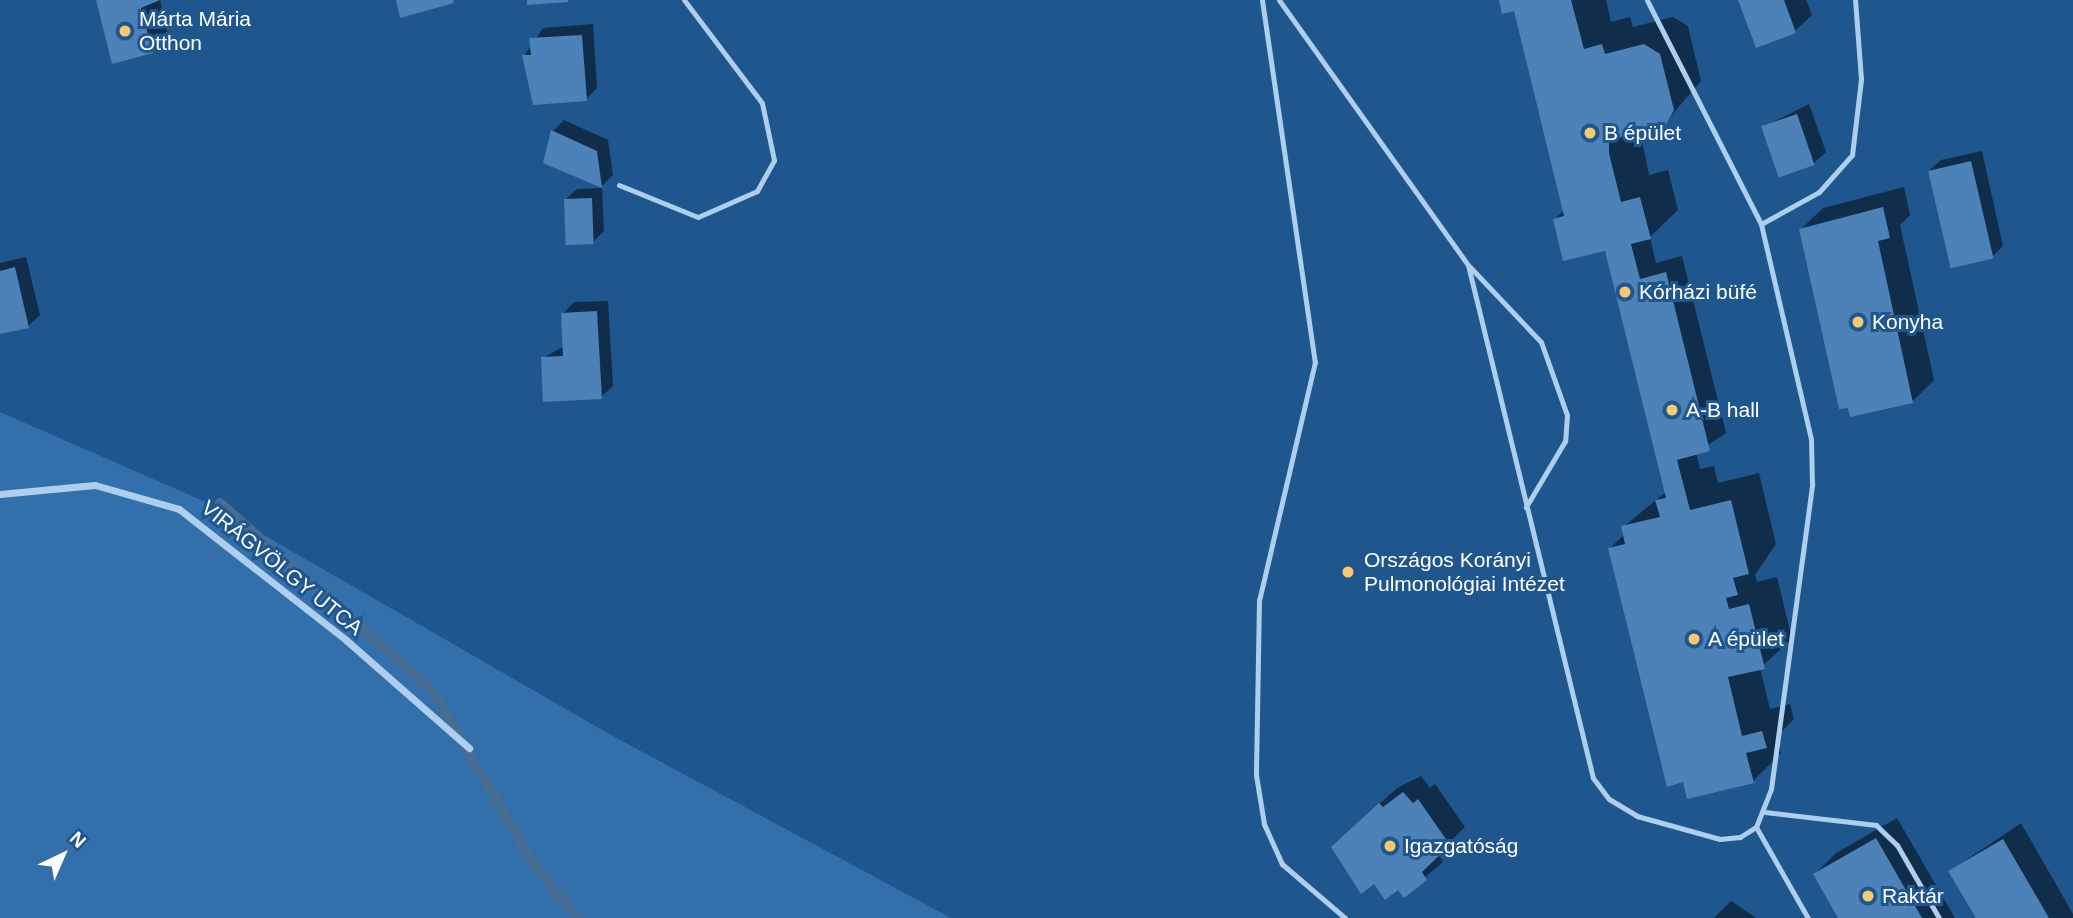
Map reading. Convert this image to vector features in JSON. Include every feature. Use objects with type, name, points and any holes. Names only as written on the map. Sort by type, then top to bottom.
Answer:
[{"type":"street","name":"VIRÁGVÖLGY UTCA","points":[[0,494],[95,485],[180,509],[346,640],[469,748]]},
{"type":"lane","points":[[619,185],[698,217],[757,191],[774,160],[762,103],[684,0]]},
{"type":"lane","points":[[1262,0],[1315,362],[1259,600],[1256,775],[1264,824],[1282,864],[1345,918]]},
{"type":"lane","points":[[1279,0],[1468,265],[1541,342],[1567,415],[1565,441],[1527,507]]},
{"type":"lane","points":[[1468,265],[1527,507],[1581,747],[1601,789],[1637,816],[1682,831],[1720,839],[1756,827],[1765,812],[1812,484],[1811,439],[1760,224],[1647,0]]},
{"type":"lane","points":[[1760,224],[1819,192],[1852,155],[1861,79],[1855,0]]},
{"type":"lane","points":[[1765,812],[1876,825],[1897,845],[1939,918]]},
{"type":"lane","points":[[1756,827],[1808,918]]},
{"type":"shaded area","points":[[0,412],[208,503],[611,735],[951,918],[0,918]]},
{"type":"building","name":"Márta Mária Otthon","points":[[96,0],[160,0],[141,8],[153,53],[112,64]]},
{"type":"building","points":[[396,0],[453,0],[454,3],[400,18]]},
{"type":"building","points":[[527,0],[568,0],[568,2],[527,5]]},
{"type":"building","points":[[1499,0],[1571,0],[1584,49],[1602,44],[1605,54],[1644,44],[1660,54],[1674,110],[1665,126],[1609,140],[1609,153],[1621,202],[1640,197],[1651,239],[1631,244],[1640,279],[1666,272],[1710,451],[1677,460],[1690,510],[1731,500],[1749,574],[1733,578],[1738,595],[1726,598],[1729,609],[1749,604],[1765,669],[1728,677],[1742,736],[1762,731],[1767,748],[1746,753],[1754,783],[1687,799],[1683,782],[1667,787],[1608,548],[1625,544],[1621,526],[1660,517],[1655,500],[1666,498],[1605,251],[1563,261],[1553,219],[1564,216],[1514,11],[1502,14]]},
{"type":"building","points":[[1738,0],[1784,0],[1796,33],[1756,48]]},
{"type":"building","points":[[582,35],[587,101],[533,105],[522,55],[531,55],[529,38]]},
{"type":"building","points":[[1797,114],[1815,165],[1779,177],[1761,126]]},
{"type":"building","points":[[551,130],[597,151],[602,188],[543,163]]},
{"type":"building","points":[[1971,161],[1993,258],[1951,268],[1928,171]]},
{"type":"building","points":[[592,198],[594,244],[566,245],[564,199]]},
{"type":"building","name":"Konyha","points":[[1883,207],[1890,238],[1878,241],[1913,403],[1850,417],[1848,408],[1839,409],[1799,229]]},
{"type":"building","points":[[15,267],[29,328],[0,334],[0,271]]},
{"type":"building","points":[[597,311],[602,399],[543,402],[541,357],[563,356],[561,313]]},
{"type":"building","name":"Igazgatóság","points":[[1403,792],[1413,803],[1418,799],[1450,845],[1422,872],[1427,880],[1404,898],[1398,890],[1385,900],[1374,884],[1361,894],[1331,847],[1379,803],[1383,807]]},
{"type":"building","name":"Raktár","points":[[1876,838],[1922,918],[1838,918],[1813,874]]},
{"type":"building","points":[[2003,839],[2049,918],[1976,918],[1948,871]]},
{"type":"waterway","points":[[220,503],[433,691],[535,867],[578,918]]},
{"type":"place","name":"Márta Mária Otthon","points":[[125,31]]},
{"type":"place","name":"B épület","points":[[1590,133]]},
{"type":"place","name":"Kórházi büfé","points":[[1625,292]]},
{"type":"place","name":"Konyha","points":[[1858,322]]},
{"type":"place","name":"A-B hall","points":[[1672,410]]},
{"type":"place","name":"Országos Korányi Pulmonológiai Intézet","points":[[1348,572]]},
{"type":"place","name":"A épület","points":[[1694,639]]},
{"type":"place","name":"Igazgatóság","points":[[1390,846]]},
{"type":"place","name":"Raktár","points":[[1868,896]]}]
